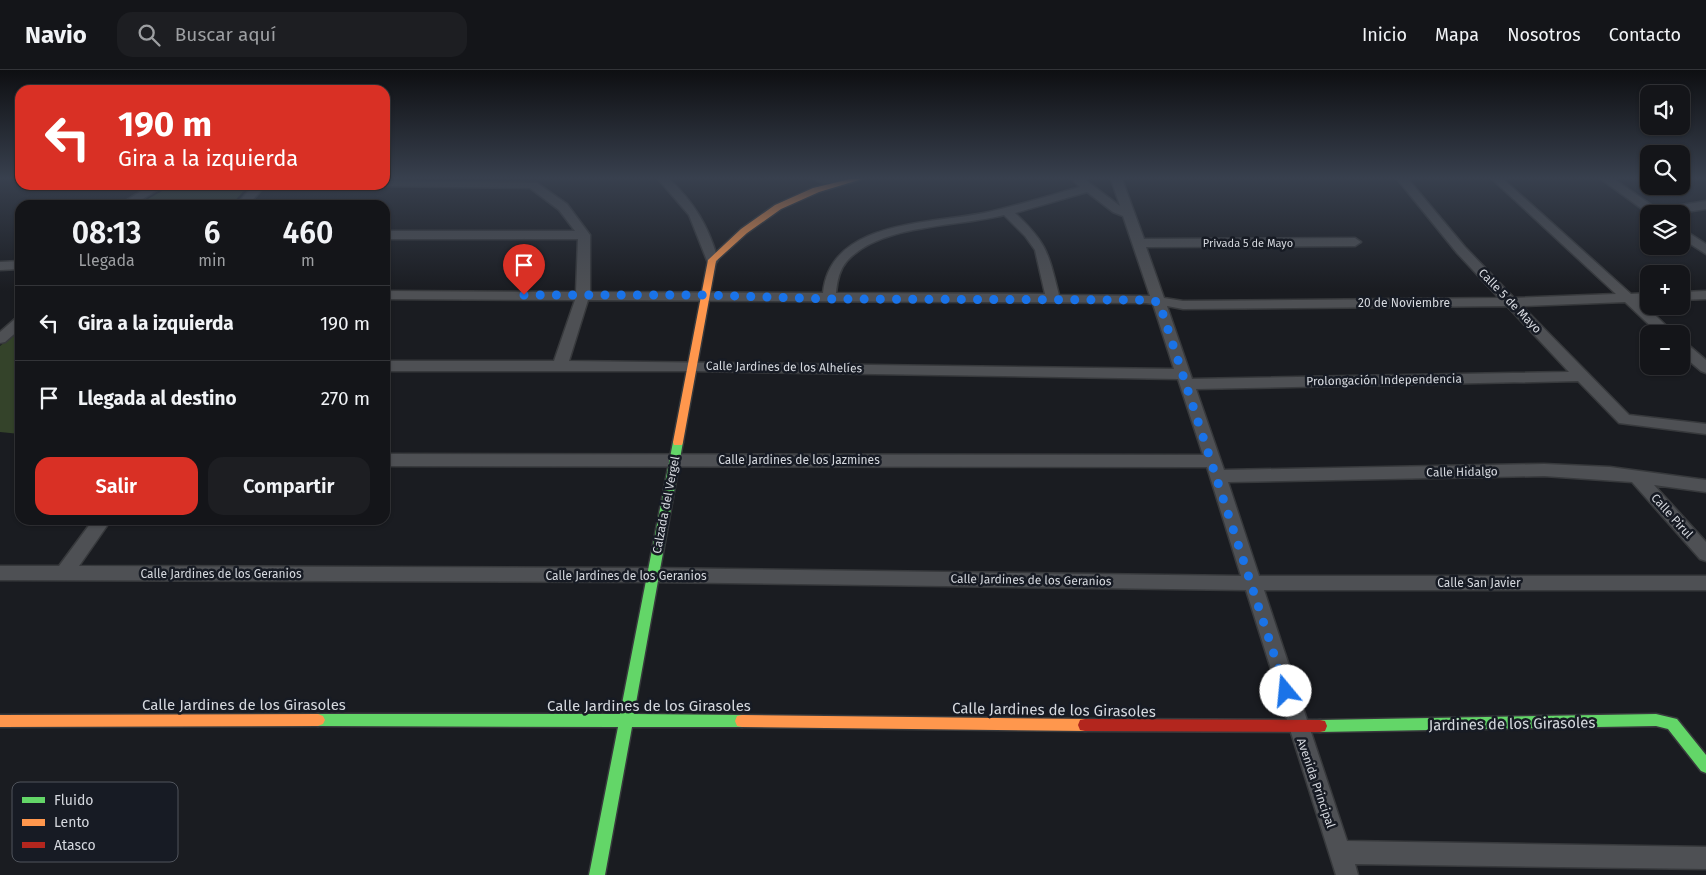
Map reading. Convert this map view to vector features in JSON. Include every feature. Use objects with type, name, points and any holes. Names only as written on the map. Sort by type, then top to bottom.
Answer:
[{"type":"street","points":[[560,366],[583,295],[584,235],[570,217]]},
{"type":"street","name":"Calzada del Vergel","points":[[597,875],[712,260],[706,236],[697,217]]},
{"type":"street","points":[[712,260],[736,237],[763,217]]},
{"type":"street","points":[[829,299],[832,276],[840,262],[854,249],[871,239],[892,232],[981,217]]},
{"type":"street","points":[[1011,217],[1036,242],[1041,250],[1054,300]]},
{"type":"street","name":"Avenida Principal","points":[[1131,217],[1347,875]]},
{"type":"street","name":"Calle 5 de Mayo","points":[[1433,217],[1461,250],[1624,418],[1706,429]]},
{"type":"street","points":[[1539,217],[1658,325]]},
{"type":"street","points":[[390,235],[584,235]]},
{"type":"street","points":[[1690,238],[1706,250]]},
{"type":"street","name":"Privada 5 de Mayo","points":[[1140,243],[1355,242]]},
{"type":"street","points":[[0,266],[15,265]]},
{"type":"street","name":"20 de Noviembre","points":[[390,295],[706,295],[829,299],[1146,300],[1183,305],[1511,302],[1640,297]]},
{"type":"street","points":[[1690,296],[1706,295]]},
{"type":"street","points":[[0,339],[15,326]]},
{"type":"street","points":[[1690,354],[1706,368]]},
{"type":"street","name":"Calle Jardines de los Alhelíes","points":[[390,366],[692,366],[1184,379]]},
{"type":"street","name":"Prolongación Independencia","points":[[1184,379],[1583,376]]},
{"type":"street","name":"Calle Jardines de los Jazmines","points":[[390,460],[675,460],[1215,469]]},
{"type":"street","name":"Calle Hidalgo","points":[[1215,469],[1544,470],[1637,477],[1706,486]]},
{"type":"street","name":"Calle Pirul","points":[[1637,477],[1706,554]]},
{"type":"street","points":[[64,573],[98,525]]},
{"type":"street","name":"Calle Jardines de los Geranios","points":[[0,573],[653,576],[1252,583]]},
{"type":"street","name":"Calle San Javier","points":[[1252,583],[1706,583]]},
{"type":"street","name":"Calle Jardines de los Girasoles","points":[[0,721],[626,720],[1297,727]]},
{"type":"street","name":"Jardines de los Girasoles","points":[[1297,727],[1480,726],[1656,720],[1672,724],[1706,766]]},
{"type":"street","points":[[1340,852],[1530,857],[1706,858]]},
{"type":"green space","points":[[15,333],[15,434],[0,432],[0,346]]},
{"type":"traffic: fast","points":[[597,875],[678,442]]},
{"type":"traffic: fast","points":[[318,720],[742,721]]},
{"type":"traffic: fast","points":[[1320,726],[1656,720],[1672,724],[1706,766]]},
{"type":"traffic: slow","points":[[678,442],[712,260],[744,231],[764,217]]},
{"type":"traffic: slow","points":[[0,721],[318,720]]},
{"type":"traffic: slow","points":[[742,721],[1085,725]]},
{"type":"traffic: jam","points":[[1085,725],[1320,726]]},
{"type":"route","points":[[524,295],[706,295],[829,299],[1146,300],[1159,302],[1213,462],[1286,691]]}]
